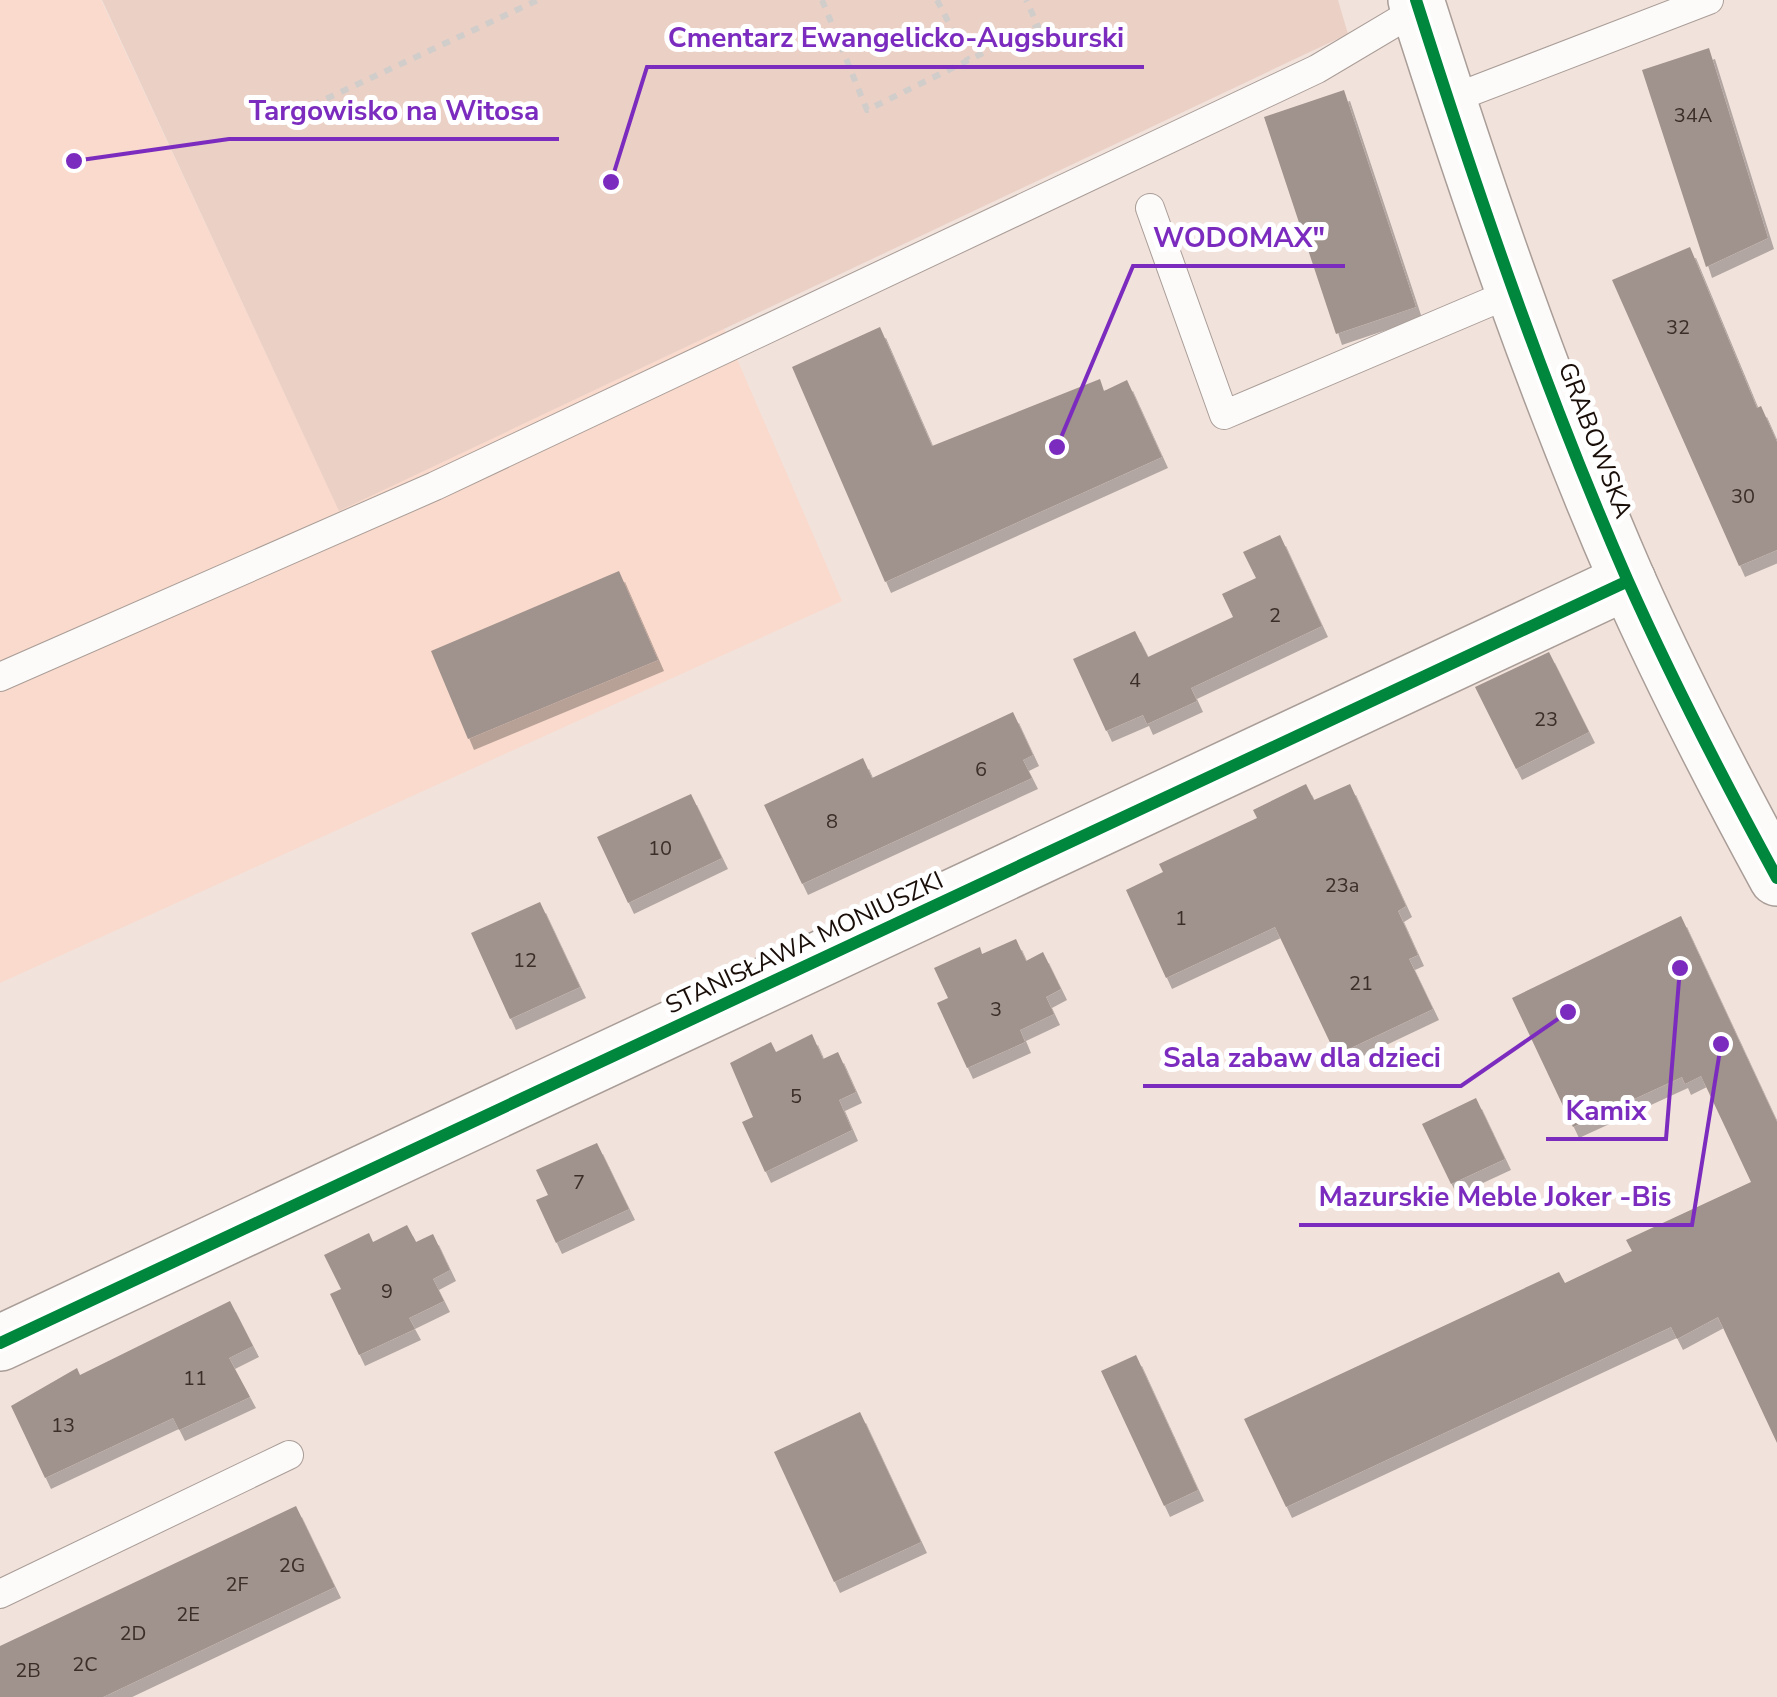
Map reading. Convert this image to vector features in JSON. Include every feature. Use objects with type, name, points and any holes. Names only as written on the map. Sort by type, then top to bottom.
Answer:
[{"type":"street","name":"GRABOWSKA","points":[[1417,4],[1516,291],[1628,581],[1777,878]]},
{"type":"street","name":"STANISŁAWA MONIUSZKI","points":[[0,1343],[1628,581]]},
{"type":"lane","points":[[1449,100],[1709,0]]},
{"type":"lane","points":[[0,678],[435,486],[1318,69],[1417,4]]},
{"type":"lane","points":[[1150,208],[1224,415],[1516,291]]},
{"type":"lane","points":[[0,1594],[289,1455]]},
{"type":"path","points":[[284,119],[538,0]]},
{"type":"path","points":[[822,0],[866,110],[1038,26],[1026,0]]},
{"type":"path","points":[[937,0],[968,60]]},
{"type":"shaded area","points":[[0,0],[101,0],[339,510],[724,329],[842,601],[0,983]]},
{"type":"shaded area","points":[[102,0],[1338,0],[1348,34],[339,511]]},
{"type":"building","points":[[1709,48],[1768,238],[1706,267],[1642,70]]},
{"type":"building","points":[[1344,90],[1416,307],[1336,334],[1264,117]]},
{"type":"building","points":[[1690,247],[1757,408],[1761,406],[1777,442],[1777,550],[1739,566],[1612,280]]},
{"type":"building","points":[[880,327],[932,446],[1100,379],[1104,391],[1127,380],[1162,457],[885,582],[792,367]]},
{"type":"building","points":[[1280,535],[1322,626],[1191,688],[1197,701],[1147,724],[1143,715],[1106,731],[1073,659],[1135,631],[1148,657],[1233,617],[1222,594],[1256,578],[1243,552]]},
{"type":"building","points":[[619,571],[658,660],[468,739],[431,651]]},
{"type":"building","points":[[1549,652],[1589,732],[1516,769],[1475,687]]},
{"type":"building","points":[[1013,712],[1033,755],[1023,760],[1032,778],[802,884],[764,805],[863,758],[872,778]]},
{"type":"building","points":[[1306,784],[1314,800],[1350,784],[1406,906],[1398,911],[1418,955],[1409,959],[1433,1009],[1336,1055],[1275,927],[1166,978],[1126,890],[1163,872],[1159,864],[1257,818],[1253,810]]},
{"type":"building","points":[[691,794],[722,858],[628,903],[597,837]]},
{"type":"building","points":[[540,902],[580,987],[510,1019],[471,933]]},
{"type":"building","points":[[1681,916],[1777,1122],[1777,1443],[1718,1317],[1677,1339],[1671,1327],[1286,1507],[1244,1419],[1559,1272],[1565,1283],[1632,1251],[1626,1240],[1751,1182],[1701,1076],[1685,1084],[1682,1077],[1573,1127],[1512,998]]},
{"type":"building","points":[[1016,939],[1026,961],[1043,952],[1061,989],[1046,997],[1054,1014],[1020,1030],[1025,1042],[967,1068],[937,1003],[948,998],[934,968],[980,947],[982,954]]},
{"type":"building","points":[[812,1034],[823,1059],[838,1052],[856,1092],[839,1100],[852,1130],[765,1172],[742,1122],[753,1117],[730,1063],[771,1042],[776,1052]]},
{"type":"building","points":[[1476,1098],[1505,1159],[1451,1184],[1422,1124]]},
{"type":"building","points":[[597,1143],[629,1209],[556,1243],[536,1200],[548,1195],[536,1170]]},
{"type":"building","points":[[407,1225],[416,1242],[433,1234],[450,1270],[433,1279],[444,1301],[409,1318],[415,1329],[359,1355],[330,1294],[341,1289],[324,1255],[369,1233],[373,1242]]},
{"type":"building","points":[[230,1301],[253,1346],[229,1358],[250,1397],[179,1430],[173,1418],[45,1478],[11,1406],[77,1368],[80,1375]]},
{"type":"building","points":[[1136,1355],[1198,1490],[1164,1506],[1101,1371]]},
{"type":"building","points":[[860,1412],[921,1542],[834,1582],[774,1452]]},
{"type":"building","points":[[296,1506],[335,1587],[103,1697],[0,1697],[0,1646]]},
{"type":"cycle path","points":[[1416,0],[1514,292],[1597,508],[1680,692],[1777,878]]},
{"type":"cycle path","points":[[0,1343],[1628,581]]},
{"type":"place","name":"Targowisko na Witosa","points":[[74,161]]},
{"type":"place","name":"Cmentarz Ewangelicko-Augsburski","points":[[611,182]]},
{"type":"place","name":"WODOMAX\"","points":[[1057,447]]},
{"type":"place","name":"Kamix","points":[[1680,968]]},
{"type":"place","name":"Sala zabaw dla dzieci","points":[[1568,1012]]},
{"type":"place","name":"Mazurskie Meble Joker -Bis","points":[[1721,1044]]}]
